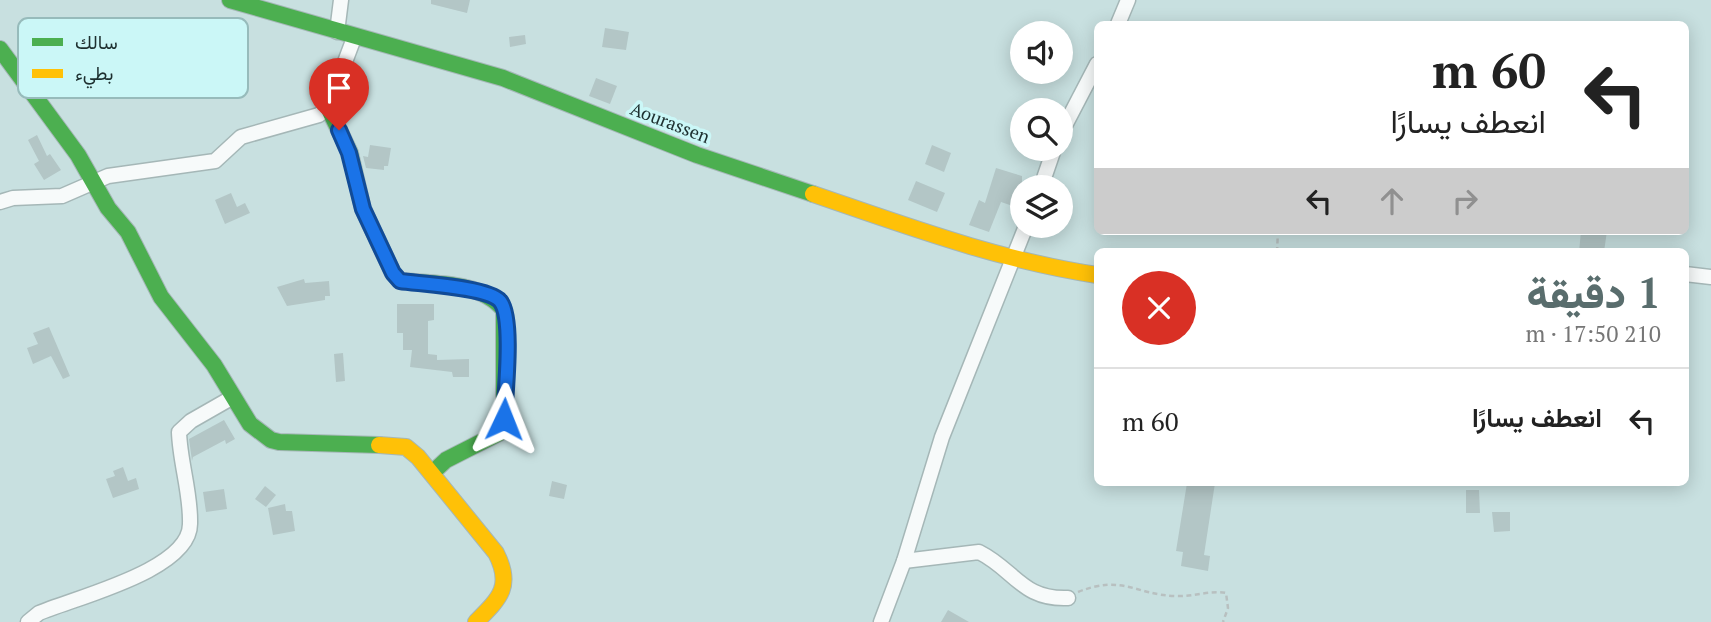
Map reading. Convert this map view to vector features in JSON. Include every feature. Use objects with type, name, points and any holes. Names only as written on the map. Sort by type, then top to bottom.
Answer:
[{"type":"street","name":"Aourassen","points":[[230,0],[354,38],[503,78],[697,155],[1011,260],[1094,274]]},
{"type":"street","points":[[337,32],[341,0]]},
{"type":"street","points":[[1119,21],[1128,0]]},
{"type":"street","points":[[0,202],[21,197],[62,196],[108,176],[215,161],[241,137],[309,120],[328,107],[354,38]]},
{"type":"street","points":[[0,49],[18,74]]},
{"type":"street","points":[[1073,110],[1094,70]]},
{"type":"street","points":[[35,98],[95,183],[108,208],[128,232],[161,297],[214,365],[250,424],[271,440],[406,447],[432,473],[493,546],[506,571],[503,587],[493,605],[477,622]]},
{"type":"street","points":[[328,107],[349,153],[363,209],[393,273],[400,281],[457,287],[495,297],[505,310],[504,419],[499,433],[446,460],[432,473]]},
{"type":"street","points":[[880,622],[904,561],[942,437],[1021,238]]},
{"type":"street","points":[[1689,274],[1711,277]]},
{"type":"street","points":[[28,622],[39,612],[154,568],[180,551],[188,541],[190,524],[179,432],[191,421],[233,397]]},
{"type":"street","points":[[904,561],[979,552],[1031,591],[1048,598],[1068,598]]},
{"type":"path","points":[[1068,598],[1104,583],[1125,584],[1173,596],[1220,592],[1229,597],[1223,622]]},
{"type":"building","points":[[431,0],[470,0],[467,13],[431,4]]},
{"type":"building","points":[[605,28],[629,32],[626,50],[602,47]]},
{"type":"building","points":[[525,35],[526,44],[510,47],[509,37]]},
{"type":"building","points":[[596,78],[617,86],[610,104],[589,96]]},
{"type":"building","points":[[37,135],[47,156],[50,154],[61,170],[44,180],[34,164],[39,161],[28,140]]},
{"type":"building","points":[[370,145],[391,148],[388,166],[384,166],[384,170],[366,168],[363,156],[368,157]]},
{"type":"building","points":[[932,145],[951,153],[944,172],[925,164]]},
{"type":"building","points":[[996,168],[1019,175],[1010,175],[1010,205],[1001,202],[989,232],[969,225],[979,200],[985,203]]},
{"type":"building","points":[[916,181],[945,193],[937,212],[908,200]]},
{"type":"building","points":[[231,193],[237,207],[245,203],[250,213],[225,224],[215,200]]},
{"type":"building","points":[[1581,235],[1606,235],[1605,248],[1579,248]]},
{"type":"building","points":[[304,279],[305,283],[329,281],[330,296],[325,296],[325,300],[287,306],[277,287]]},
{"type":"building","points":[[397,304],[434,304],[434,320],[428,321],[428,354],[437,355],[437,360],[469,359],[469,377],[453,377],[452,372],[410,367],[412,350],[403,350],[403,333],[397,333]]},
{"type":"building","points":[[49,327],[70,376],[63,379],[51,356],[33,364],[27,348],[38,344],[33,333]]},
{"type":"building","points":[[343,353],[345,381],[336,382],[334,354]]},
{"type":"building","points":[[224,420],[235,439],[226,444],[225,440],[193,457],[192,461],[189,439]]},
{"type":"building","points":[[123,467],[128,481],[136,478],[139,489],[113,498],[106,479],[115,476],[113,471]]},
{"type":"building","points":[[552,481],[567,485],[564,499],[549,496]]},
{"type":"building","points":[[265,486],[276,495],[266,507],[255,499]]},
{"type":"building","points":[[1187,486],[1215,486],[1204,555],[1210,556],[1208,571],[1181,566],[1183,552],[1176,551]]},
{"type":"building","points":[[224,489],[227,509],[206,512],[203,492]]},
{"type":"building","points":[[1466,490],[1479,490],[1480,513],[1466,513]]},
{"type":"building","points":[[285,504],[286,511],[292,511],[295,531],[273,535],[268,508]]},
{"type":"building","points":[[1492,512],[1510,512],[1510,531],[1494,532]]},
{"type":"building","points":[[948,610],[969,622],[941,622]]},
{"type":"traffic: fast","points":[[230,0],[503,78],[697,155],[813,194]]},
{"type":"traffic: fast","points":[[0,49],[18,73]]},
{"type":"traffic: fast","points":[[36,98],[78,155],[108,208],[128,232],[161,297],[214,365],[250,424],[271,440],[279,442],[379,445]]},
{"type":"traffic: fast","points":[[328,107],[350,153],[363,209],[393,273],[400,281],[470,289],[483,294],[504,310],[504,419],[499,433],[446,460],[432,473]]},
{"type":"traffic: slow","points":[[813,194],[988,251],[1094,275]]},
{"type":"traffic: slow","points":[[379,445],[406,447],[418,457],[496,553],[503,574],[501,591],[492,606],[476,622]]},
{"type":"route","points":[[339,130],[349,153],[363,209],[393,273],[400,281],[457,287],[495,297],[501,302],[505,310],[507,341],[504,419]]}]
